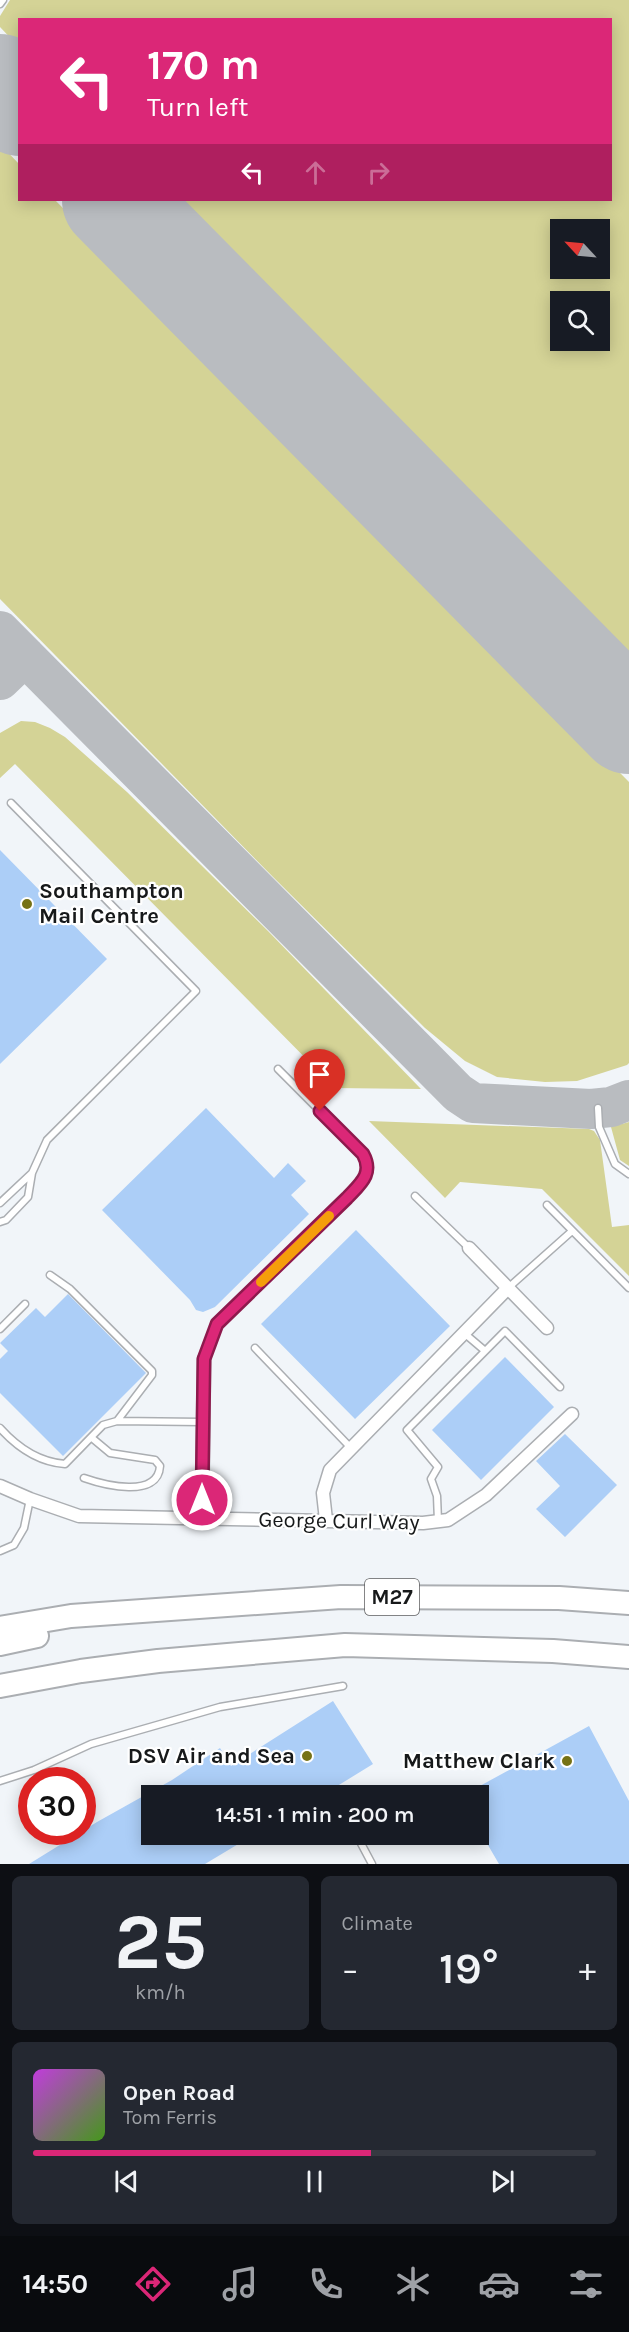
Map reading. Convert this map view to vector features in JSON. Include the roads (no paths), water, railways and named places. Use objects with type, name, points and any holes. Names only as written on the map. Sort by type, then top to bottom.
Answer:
[{"type":"highway","name":"M27","points":[[0,1628],[70,1616],[341,1597],[559,1598],[629,1604]]},
{"type":"highway","name":"M27","points":[[0,1644],[156,1611]]},
{"type":"highway","name":"M27","points":[[0,1686],[81,1671],[244,1653],[345,1645],[553,1651],[629,1657]]},
{"type":"highway","name":"M27","points":[[0,1702],[81,1671]]},
{"type":"street","points":[[469,1248],[547,1328]]},
{"type":"street","points":[[326,1520],[323,1493],[330,1470],[508,1288]]},
{"type":"street","points":[[201,1519],[204,1359]]},
{"type":"street","name":"George Curl Way","points":[[0,1486],[79,1516],[423,1523],[448,1520],[486,1495],[572,1414]]},
{"type":"lane","points":[[0,4],[3,0]]},
{"type":"lane","points":[[0,1222],[28,1197],[32,1173],[47,1140],[196,991],[11,803]]},
{"type":"lane","points":[[204,1359],[217,1324],[347,1198],[365,1179],[368,1170],[363,1154],[278,1069]]},
{"type":"lane","points":[[598,1108],[599,1127],[615,1164],[629,1174]]},
{"type":"lane","points":[[0,1203],[32,1173]]},
{"type":"lane","points":[[415,1196],[469,1248]]},
{"type":"lane","points":[[547,1205],[629,1288]]},
{"type":"lane","points":[[508,1288],[572,1231]]},
{"type":"lane","points":[[50,1275],[70,1289],[152,1371],[152,1375],[117,1421]]},
{"type":"lane","points":[[0,1329],[26,1304]]},
{"type":"lane","points":[[438,1521],[437,1496],[431,1479],[438,1467],[408,1430],[505,1331],[560,1387]]},
{"type":"lane","points":[[464,1333],[484,1350]]},
{"type":"lane","points":[[255,1348],[351,1448]]},
{"type":"lane","points":[[0,1428],[10,1440],[34,1456],[53,1463],[65,1464],[104,1425],[117,1421],[202,1422]]},
{"type":"lane","points":[[84,1478],[111,1485],[143,1486],[150,1485],[160,1472],[160,1466],[155,1460],[110,1453],[92,1438]]},
{"type":"lane","points":[[0,1551],[14,1545],[24,1528],[30,1499]]},
{"type":"lane","points":[[0,1781],[34,1770],[91,1744],[220,1707],[343,1686]]},
{"type":"lane","points":[[362,1845],[372,1864]]},
{"type":"place","name":"Southampton Mail Centre","points":[[27,904]]},
{"type":"place","name":"DSV Air and Sea","points":[[307,1756]]},
{"type":"place","name":"Matthew Clark","points":[[567,1761]]}]
